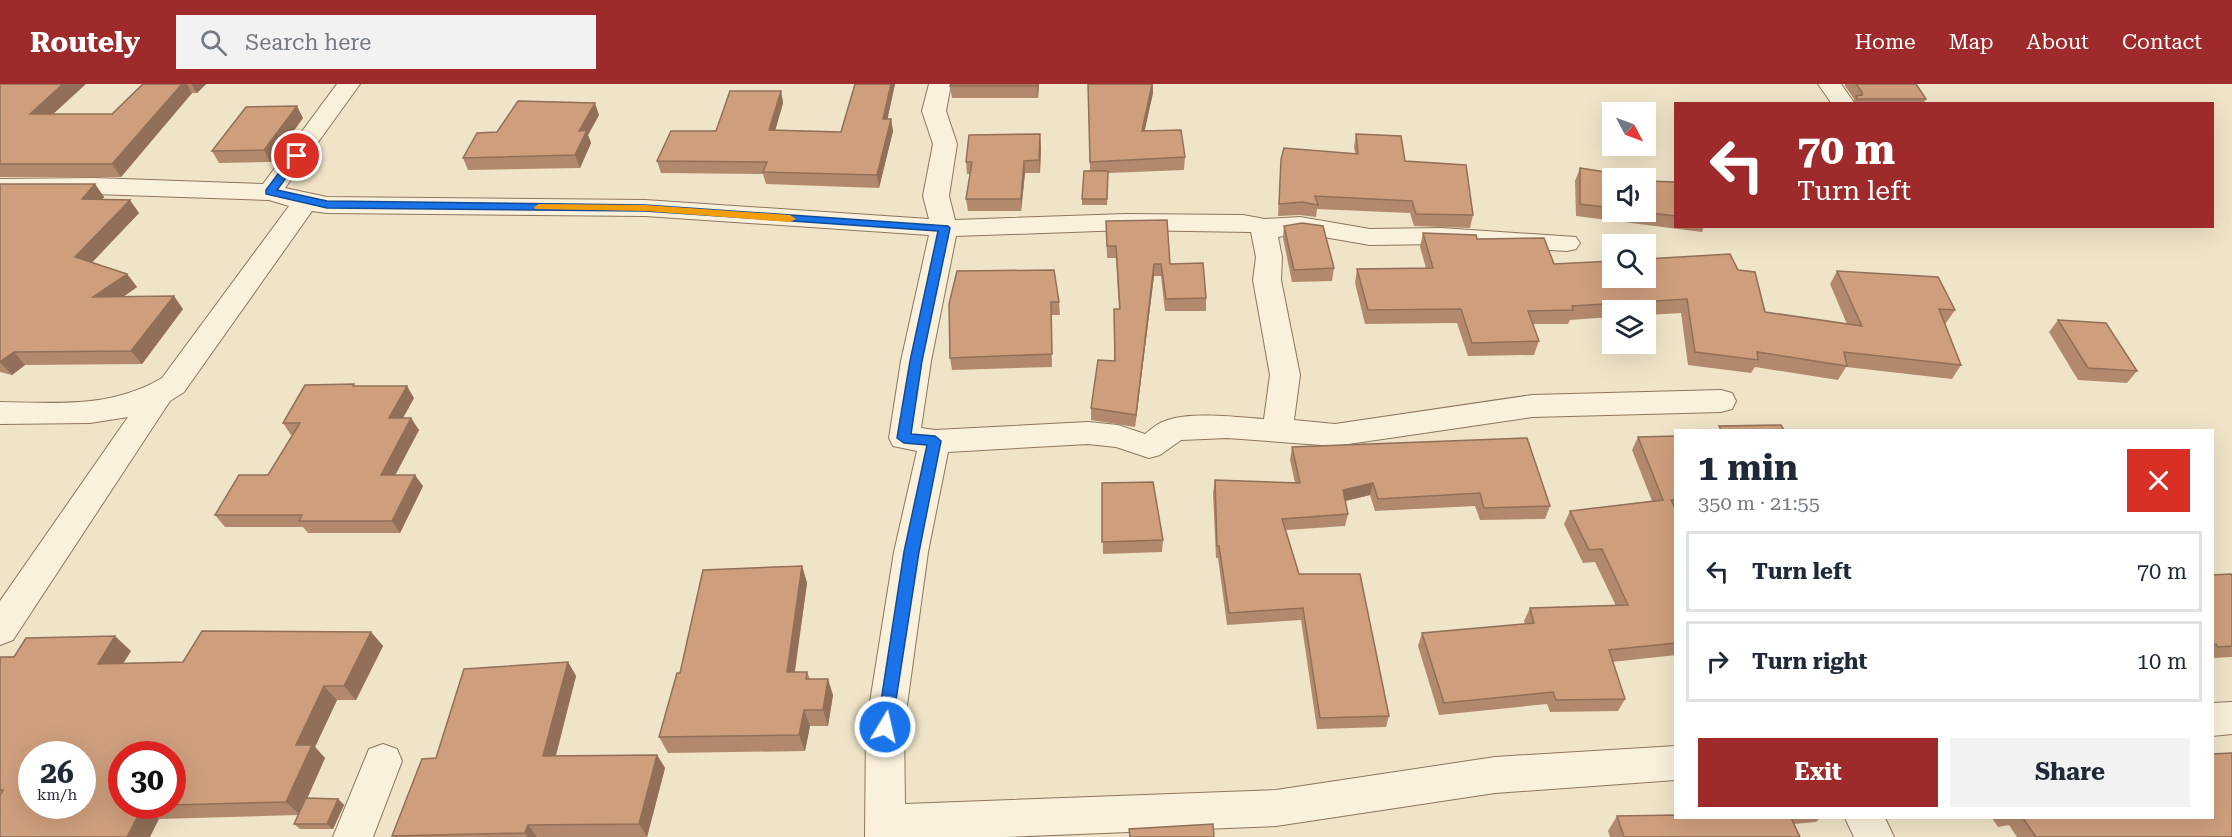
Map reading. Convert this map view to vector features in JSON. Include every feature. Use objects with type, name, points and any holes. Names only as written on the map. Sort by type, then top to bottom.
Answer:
[{"type":"street","points":[[270,192],[349,84]]},
{"type":"street","points":[[940,84],[934,111],[945,144],[936,196],[944,228],[916,361],[904,438],[935,441],[1088,433],[1118,436],[1149,447],[1174,429],[1227,427],[1335,435],[1532,406],[1720,401]]},
{"type":"street","points":[[1829,84],[1842,102]]},
{"type":"street","points":[[0,187],[94,186],[270,192],[305,202],[327,205],[645,208],[944,228],[1126,222],[1243,223],[1276,229],[1300,225]]},
{"type":"street","points":[[0,413],[97,412],[128,407],[157,397],[173,385],[305,202]]},
{"type":"street","points":[[1287,432],[1278,424],[1285,375],[1267,280],[1269,256],[1263,227],[1300,225],[1370,237],[1441,236],[1568,243]]},
{"type":"street","points":[[0,630],[157,397]]},
{"type":"street","points":[[935,441],[911,552],[885,727],[886,830],[1276,808],[1495,776],[1674,763]]},
{"type":"street","points":[[2214,720],[2232,718]]},
{"type":"street","points":[[353,837],[383,760]]},
{"type":"street","points":[[1865,819],[1874,837]]},
{"type":"building","points":[[0,84],[63,84],[30,114],[112,114],[143,84],[182,84],[112,164],[0,164]]},
{"type":"building","points":[[855,84],[891,84],[883,119],[891,119],[877,175],[763,172],[767,162],[657,161],[671,131],[716,131],[730,91],[781,91],[769,130],[841,132]]},
{"type":"building","points":[[951,84],[1037,84],[1037,86],[950,86]]},
{"type":"building","points":[[1088,84],[1152,84],[1142,131],[1181,130],[1185,157],[1090,162]]},
{"type":"building","points":[[1856,84],[1916,84],[1926,99],[1857,99],[1856,96],[1862,95],[1862,92]]},
{"type":"building","points":[[518,101],[595,103],[579,131],[587,130],[575,155],[463,158],[477,133],[497,132]]},
{"type":"building","points":[[297,106],[264,150],[212,151],[246,107]]},
{"type":"building","points":[[1040,134],[1039,160],[1024,161],[1021,199],[966,199],[972,162],[966,162],[969,135]]},
{"type":"building","points":[[1356,134],[1401,136],[1405,161],[1466,165],[1473,215],[1416,214],[1412,201],[1315,196],[1318,205],[1302,202],[1279,204],[1281,159],[1284,148],[1358,154]]},
{"type":"building","points":[[1580,168],[1602,171],[1602,207],[1580,204]]},
{"type":"building","points":[[1084,171],[1108,171],[1107,199],[1082,199]]},
{"type":"building","points":[[1656,181],[1674,182],[1674,216],[1656,214]]},
{"type":"building","points":[[0,184],[95,184],[82,199],[130,200],[75,257],[127,274],[93,297],[174,296],[131,351],[14,352],[0,362]]},
{"type":"building","points":[[1167,220],[1170,264],[1203,263],[1206,298],[1166,299],[1161,264],[1154,264],[1136,415],[1091,408],[1098,360],[1115,361],[1114,309],[1120,309],[1116,246],[1107,246],[1106,221]]},
{"type":"building","points":[[1302,223],[1323,226],[1334,268],[1294,270],[1284,226]]},
{"type":"building","points":[[1423,233],[1476,235],[1477,239],[1544,238],[1554,264],[1602,262],[1602,288],[1656,288],[1656,258],[1730,254],[1738,270],[1755,272],[1765,312],[1862,326],[1837,271],[1938,277],[1955,310],[1939,309],[1961,365],[1844,352],[1847,366],[1757,352],[1758,360],[1695,352],[1687,299],[1602,300],[1602,304],[1572,306],[1573,310],[1528,311],[1539,341],[1472,343],[1461,309],[1368,310],[1357,269],[1433,268]]},
{"type":"building","points":[[1054,270],[1059,302],[1051,302],[1052,354],[950,358],[949,304],[957,271]]},
{"type":"building","points":[[2058,320],[2106,323],[2137,371],[2088,368]]},
{"type":"building","points":[[354,384],[353,386],[407,386],[389,418],[411,418],[381,475],[415,475],[392,521],[299,521],[302,515],[215,515],[239,475],[268,475],[300,423],[283,423],[305,385]]},
{"type":"building","points":[[1781,425],[1783,429],[1720,429],[1719,426]]},
{"type":"building","points":[[1674,436],[1674,500],[1671,500],[1674,506],[1674,643],[1609,650],[1625,699],[1556,700],[1553,692],[1444,703],[1422,633],[1534,623],[1530,608],[1628,605],[1602,549],[1589,550],[1570,511],[1663,500],[1638,437]]},
{"type":"building","points":[[1527,438],[1550,506],[1484,508],[1480,493],[1378,499],[1373,483],[1343,490],[1348,514],[1282,519],[1299,574],[1360,574],[1389,716],[1320,718],[1303,608],[1229,613],[1219,546],[1217,546],[1215,480],[1300,483],[1292,447]]},
{"type":"building","points":[[1153,482],[1163,540],[1102,542],[1102,483]]},
{"type":"building","points":[[802,566],[787,672],[807,672],[806,679],[828,679],[823,710],[804,710],[799,735],[659,737],[677,673],[680,673],[703,570]]},
{"type":"building","points":[[2231,574],[2232,576],[2232,646],[2218,647],[2214,644],[2214,575]]},
{"type":"building","points":[[202,631],[371,632],[344,686],[324,686],[296,745],[312,745],[286,802],[186,805],[186,741],[108,741],[108,819],[136,819],[127,837],[0,837],[0,795],[3,790],[0,790],[0,657],[14,657],[26,638],[115,636],[98,664],[183,662]]},
{"type":"building","points":[[568,662],[543,756],[657,755],[639,824],[528,825],[525,833],[392,836],[422,759],[436,758],[464,669]]},
{"type":"building","points":[[2232,753],[2232,837],[2036,837],[2024,819],[2214,819],[2214,754]]},
{"type":"building","points":[[306,798],[338,799],[327,824],[294,824]]},
{"type":"building","points":[[1674,815],[1674,819],[1791,819],[1800,837],[1624,837],[1617,816]]},
{"type":"building","points":[[1213,824],[1214,837],[1130,837],[1129,829]]},
{"type":"slow traffic","points":[[539,207],[645,208],[790,219]]},
{"type":"route","points":[[297,156],[270,192],[305,202],[327,205],[645,208],[944,228],[916,361],[904,438],[935,441],[911,552],[885,727]]}]
